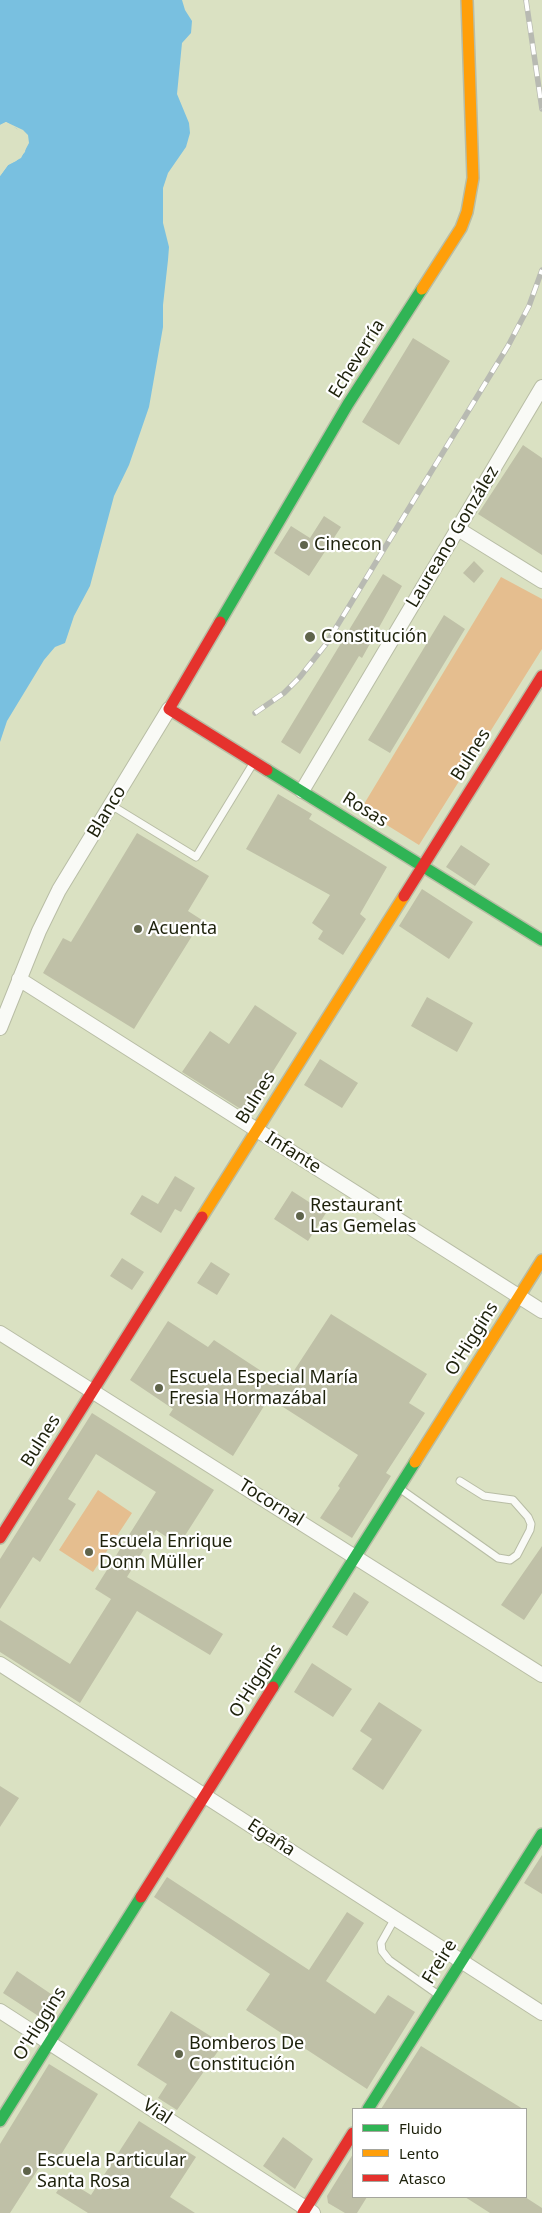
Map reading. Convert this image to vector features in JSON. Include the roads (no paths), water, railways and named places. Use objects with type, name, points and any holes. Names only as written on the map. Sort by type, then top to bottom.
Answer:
[{"type":"main road","name":"Echeverría","points":[[169,710],[348,404],[461,228],[467,212],[473,178],[467,0]]},
{"type":"main road","name":"Bulnes","points":[[0,1538],[542,676]]},
{"type":"main road","name":"Rosas","points":[[169,710],[542,940]]},
{"type":"main road","name":"O'Higgins","points":[[0,2121],[542,1260]]},
{"type":"main road","name":"Freire","points":[[369,2108],[542,1834]]},
{"type":"main road","points":[[308,2211],[352,2136]]},
{"type":"street","name":"Laureano González","points":[[302,791],[542,387]]},
{"type":"street","points":[[458,529],[542,581]]},
{"type":"street","name":"Blanco","points":[[0,1028],[19,979],[59,890],[169,710]]},
{"type":"street","name":"Infante","points":[[19,979],[542,1311]]},
{"type":"street","name":"Tocornal","points":[[0,1332],[542,1675]]},
{"type":"street","name":"Egaña","points":[[0,1664],[542,2013]]},
{"type":"street","name":"Vial","points":[[0,2011],[308,2211]]},
{"type":"lane","points":[[111,805],[196,857],[255,762]]},
{"type":"lane","points":[[399,1488],[498,1558],[510,1560],[517,1555],[530,1530],[531,1524],[528,1518],[512,1500],[484,1496],[460,1481]]},
{"type":"lane","points":[[395,1918],[381,1943],[382,1951],[389,1960],[440,1996]]},
{"type":"water","points":[[0,0],[182,0],[185,10],[192,21],[191,33],[182,43],[177,94],[189,123],[190,133],[186,147],[168,173],[163,188],[163,223],[169,247],[163,305],[163,327],[149,407],[129,465],[114,496],[90,586],[74,616],[65,643],[55,647],[44,660],[7,721],[0,742],[0,176],[8,165],[16,161],[25,152],[27,135],[6,122],[0,125]]},
{"type":"railway","points":[[526,0],[542,109]]},
{"type":"railway","points":[[255,713],[284,693],[300,677],[326,644],[508,346],[529,306],[542,270]]},
{"type":"place","name":"Cinecon","points":[[304,545]]},
{"type":"place","name":"Constitución","points":[[310,637]]},
{"type":"place","name":"Acuenta","points":[[138,929]]},
{"type":"place","name":"Restaurant Las Gemelas","points":[[300,1216]]},
{"type":"place","name":"Escuela Especial María Fresia Hormazábal","points":[[159,1388]]},
{"type":"place","name":"Escuela Enrique Donn Müller","points":[[89,1552]]},
{"type":"place","name":"Bomberos De Constitución","points":[[179,2054]]},
{"type":"place","name":"Escuela Particular Santa Rosa","points":[[27,2171]]}]
